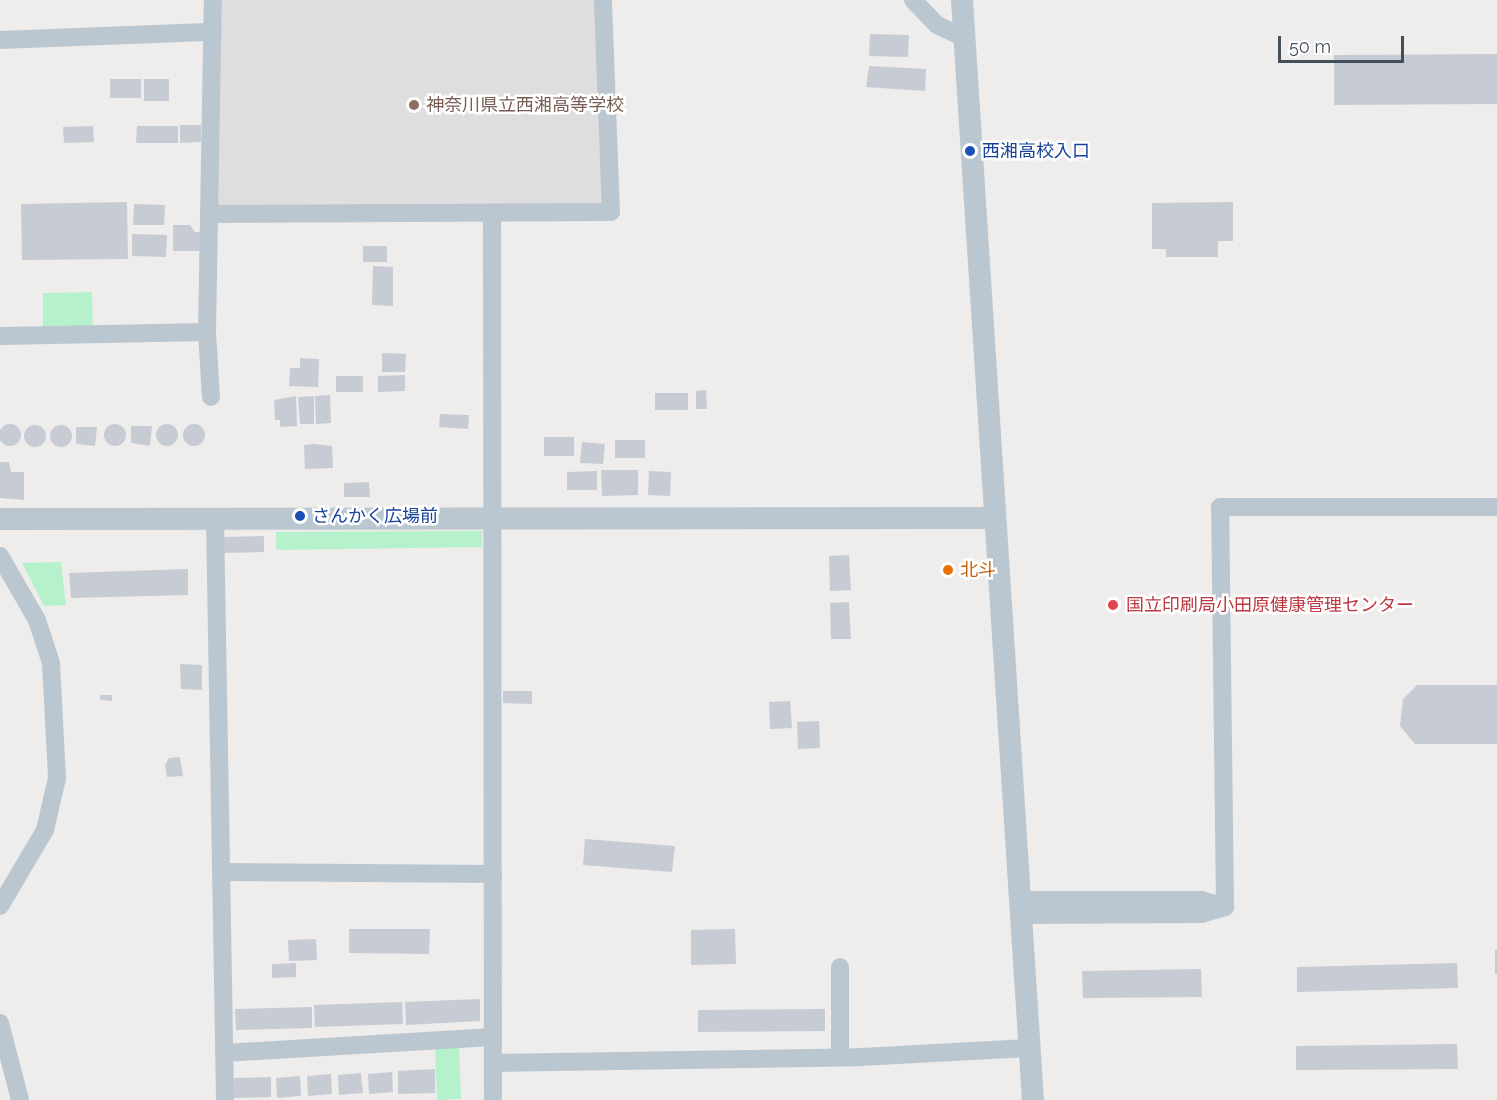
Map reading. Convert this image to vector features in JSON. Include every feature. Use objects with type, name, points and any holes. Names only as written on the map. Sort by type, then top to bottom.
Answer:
[{"type":"street","points":[[209,214],[612,212],[603,0]]},
{"type":"street","points":[[913,0],[937,25],[963,37]]},
{"type":"street","points":[[962,0],[1033,1100]]},
{"type":"street","points":[[211,397],[207,332],[213,3]]},
{"type":"street","points":[[0,40],[213,32]]},
{"type":"street","points":[[492,213],[493,1100]]},
{"type":"street","points":[[0,336],[207,332]]},
{"type":"street","points":[[1021,907],[1201,914],[1225,907],[1220,507],[1497,507]]},
{"type":"street","points":[[0,519],[995,518]]},
{"type":"street","points":[[215,519],[225,1100]]},
{"type":"street","points":[[0,556],[37,620],[51,663],[57,778],[45,830],[0,906]]},
{"type":"street","points":[[221,872],[494,874]]},
{"type":"street","points":[[840,967],[840,1057]]},
{"type":"street","points":[[0,1023],[20,1100]]},
{"type":"street","points":[[224,1053],[493,1037]]},
{"type":"street","points":[[493,1063],[840,1057],[1029,1048]]},
{"type":"shaded area","name":"神奈川県立西湘高等学校","points":[[221,0],[606,0],[609,203],[220,212],[214,208]]},
{"type":"green space","points":[[92,292],[93,328],[43,330],[43,293]]},
{"type":"green space","points":[[482,531],[482,547],[276,550],[276,532]]},
{"type":"green space","points":[[61,562],[66,605],[44,606],[22,563]]},
{"type":"green space","points":[[459,1044],[461,1099],[437,1100],[435,1045]]},
{"type":"building","points":[[870,34],[909,35],[908,57],[869,56]]},
{"type":"building","points":[[1497,54],[1497,104],[1334,105],[1334,55]]},
{"type":"building","points":[[869,66],[926,69],[925,91],[866,87]]},
{"type":"building","points":[[110,79],[141,79],[141,98],[110,98]]},
{"type":"building","points":[[144,79],[169,79],[169,101],[144,101]]},
{"type":"building","points":[[180,125],[201,125],[201,142],[180,143]]},
{"type":"building","points":[[93,126],[94,142],[64,143],[63,127]]},
{"type":"building","points":[[137,126],[178,126],[178,143],[136,143]]},
{"type":"building","points":[[127,202],[128,259],[22,260],[21,204]]},
{"type":"building","points":[[1233,202],[1233,241],[1218,241],[1218,257],[1166,257],[1166,249],[1152,249],[1152,203]]},
{"type":"building","points":[[134,204],[165,205],[164,225],[133,225]]},
{"type":"building","points":[[173,225],[190,225],[195,232],[206,232],[206,251],[173,251]]},
{"type":"building","points":[[132,234],[167,235],[166,257],[132,256]]},
{"type":"building","points":[[363,246],[387,246],[387,262],[363,262]]},
{"type":"building","points":[[373,266],[393,267],[393,306],[372,305]]},
{"type":"building","points":[[382,353],[406,354],[405,372],[382,372]]},
{"type":"building","points":[[300,358],[319,359],[318,387],[289,386],[290,368],[300,368]]},
{"type":"building","points":[[405,375],[405,391],[378,392],[378,376]]},
{"type":"building","points":[[336,376],[363,376],[363,392],[336,392]]},
{"type":"building","points":[[706,390],[707,409],[696,409],[696,391]]},
{"type":"building","points":[[655,393],[688,393],[688,410],[655,410]]},
{"type":"building","points":[[330,395],[331,423],[316,424],[315,396]]},
{"type":"building","points":[[296,396],[297,426],[280,427],[280,420],[275,420],[274,400]]},
{"type":"building","points":[[314,396],[314,424],[300,424],[298,397]]},
{"type":"building","points":[[440,414],[469,415],[468,429],[439,427]]},
{"type":"building","points":[[10,424],[18,427],[21,435],[18,443],[10,446],[2,443],[-1,435],[2,427]]},
{"type":"building","points":[[115,424],[123,427],[126,435],[123,443],[115,446],[107,443],[104,435],[107,427]]},
{"type":"building","points":[[167,424],[175,427],[178,435],[175,443],[167,446],[159,443],[156,435],[159,427]]},
{"type":"building","points":[[194,424],[202,427],[205,435],[202,443],[194,446],[186,443],[183,435],[186,427]]},
{"type":"building","points":[[35,425],[43,428],[46,436],[43,444],[35,447],[27,444],[24,436],[27,428]]},
{"type":"building","points":[[61,425],[69,428],[72,436],[69,444],[61,447],[53,444],[50,436],[53,428]]},
{"type":"building","points":[[131,426],[152,426],[150,446],[131,443]]},
{"type":"building","points":[[76,427],[97,427],[95,446],[76,444]]},
{"type":"building","points":[[544,437],[574,437],[574,456],[544,456]]},
{"type":"building","points":[[615,440],[645,440],[645,458],[615,458]]},
{"type":"building","points":[[582,442],[605,444],[603,464],[580,463]]},
{"type":"building","points":[[304,445],[332,446],[333,468],[305,469]]},
{"type":"building","points":[[0,462],[9,462],[11,472],[24,472],[24,500],[0,498]]},
{"type":"building","points":[[601,470],[638,470],[638,495],[602,496]]},
{"type":"building","points":[[597,471],[597,490],[567,490],[567,472]]},
{"type":"building","points":[[649,471],[671,472],[670,496],[648,495]]},
{"type":"building","points":[[369,482],[370,497],[344,497],[344,483]]},
{"type":"building","points":[[264,536],[264,552],[223,553],[223,537]]},
{"type":"building","points":[[849,555],[851,590],[830,591],[829,556]]},
{"type":"building","points":[[188,569],[188,595],[71,598],[69,573]]},
{"type":"building","points":[[849,602],[851,639],[831,639],[830,603]]},
{"type":"building","points":[[180,664],[202,665],[202,690],[181,689]]},
{"type":"building","points":[[1417,685],[1497,685],[1497,744],[1415,744],[1400,726],[1403,699]]},
{"type":"building","points":[[503,691],[532,691],[532,704],[503,703]]},
{"type":"building","points":[[100,695],[112,695],[112,701],[100,700]]},
{"type":"building","points":[[790,701],[792,728],[770,729],[769,702]]},
{"type":"building","points":[[819,721],[820,748],[798,749],[797,722]]},
{"type":"building","points":[[180,757],[183,776],[167,777],[165,765],[169,758]]},
{"type":"building","points":[[585,839],[675,846],[672,872],[583,865]]},
{"type":"building","points":[[349,929],[430,929],[429,954],[349,953]]},
{"type":"building","points":[[735,929],[736,964],[691,965],[691,930]]},
{"type":"building","points":[[316,939],[317,960],[289,961],[288,940]]},
{"type":"building","points":[[1495,950],[1497,950],[1497,974],[1495,974]]},
{"type":"building","points":[[296,963],[296,977],[272,978],[272,964]]},
{"type":"building","points":[[1457,963],[1458,988],[1297,992],[1297,967]]},
{"type":"building","points":[[1201,969],[1202,997],[1083,998],[1082,971]]},
{"type":"building","points":[[480,999],[480,1021],[406,1025],[405,1002]]},
{"type":"building","points":[[402,1002],[403,1024],[315,1027],[314,1005]]},
{"type":"building","points":[[312,1007],[312,1028],[236,1030],[235,1009]]},
{"type":"building","points":[[825,1009],[825,1031],[698,1032],[698,1010]]},
{"type":"building","points":[[1457,1044],[1458,1069],[1296,1070],[1296,1046]]},
{"type":"building","points":[[435,1069],[435,1093],[398,1094],[398,1071]]},
{"type":"building","points":[[392,1072],[393,1092],[369,1094],[368,1074]]},
{"type":"building","points":[[361,1073],[363,1093],[339,1095],[338,1075]]},
{"type":"building","points":[[331,1074],[332,1094],[308,1096],[307,1076]]},
{"type":"building","points":[[300,1076],[301,1096],[277,1098],[276,1078]]},
{"type":"building","points":[[271,1077],[271,1097],[234,1098],[234,1078]]},
{"type":"place","name":"神奈川県立西湘高等学校","points":[[414,105]]},
{"type":"place","name":"西湘高校入口","points":[[970,151]]},
{"type":"place","name":"さんかく広場前","points":[[300,516]]},
{"type":"place","name":"北斗","points":[[948,570]]},
{"type":"place","name":"国立印刷局小田原健康管理センター","points":[[1113,605]]}]
